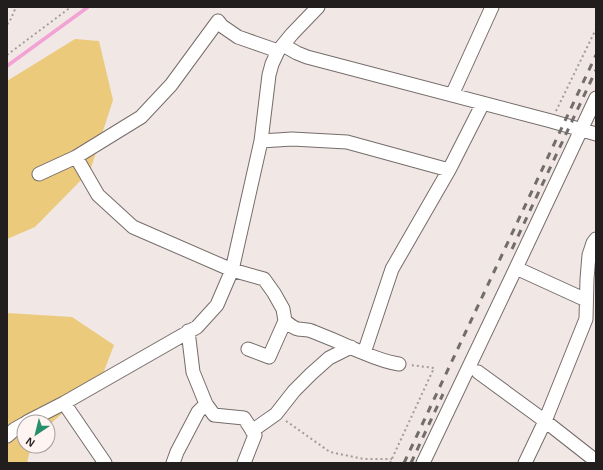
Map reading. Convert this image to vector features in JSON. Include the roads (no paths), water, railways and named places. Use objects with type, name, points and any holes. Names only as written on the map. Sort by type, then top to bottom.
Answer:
[{"type":"street","points":[[43,414],[197,327],[218,305],[232,270],[261,141],[269,75],[272,64],[281,48],[292,34],[318,7]]},
{"type":"street","points":[[452,95],[492,7]]},
{"type":"street","points":[[39,174],[76,157],[141,118],[171,85],[218,22],[238,37],[452,95],[551,120],[596,134]]},
{"type":"street","points":[[424,463],[596,98]]},
{"type":"street","points":[[364,353],[392,270],[449,170],[483,103]]},
{"type":"street","points":[[261,141],[292,139],[347,142],[449,170]]},
{"type":"street","points":[[76,157],[98,195],[133,227],[232,270],[264,279],[283,309],[285,321],[269,357],[248,349]]},
{"type":"street","points":[[525,463],[545,421],[586,319],[589,255],[593,243],[596,240]]},
{"type":"street","points":[[516,268],[586,300]]},
{"type":"street","points":[[285,321],[298,329],[312,331],[390,363],[399,364]]},
{"type":"street","points":[[188,331],[192,372],[206,404],[214,415],[244,418],[255,435],[244,463]]},
{"type":"street","points":[[252,430],[276,414],[311,374],[329,358],[351,347]]},
{"type":"street","points":[[478,372],[545,421],[596,461]]},
{"type":"street","points":[[64,403],[105,463]]},
{"type":"street","points":[[173,463],[177,452],[198,412],[206,404]]},
{"type":"street","points":[[7,436],[16,427]]},
{"type":"waterway","points":[[7,66],[88,7]]},
{"type":"railway","points":[[404,463],[596,55]]},
{"type":"railway","points":[[512,249],[596,70]]},
{"type":"railway","points":[[411,463],[443,394]]}]
